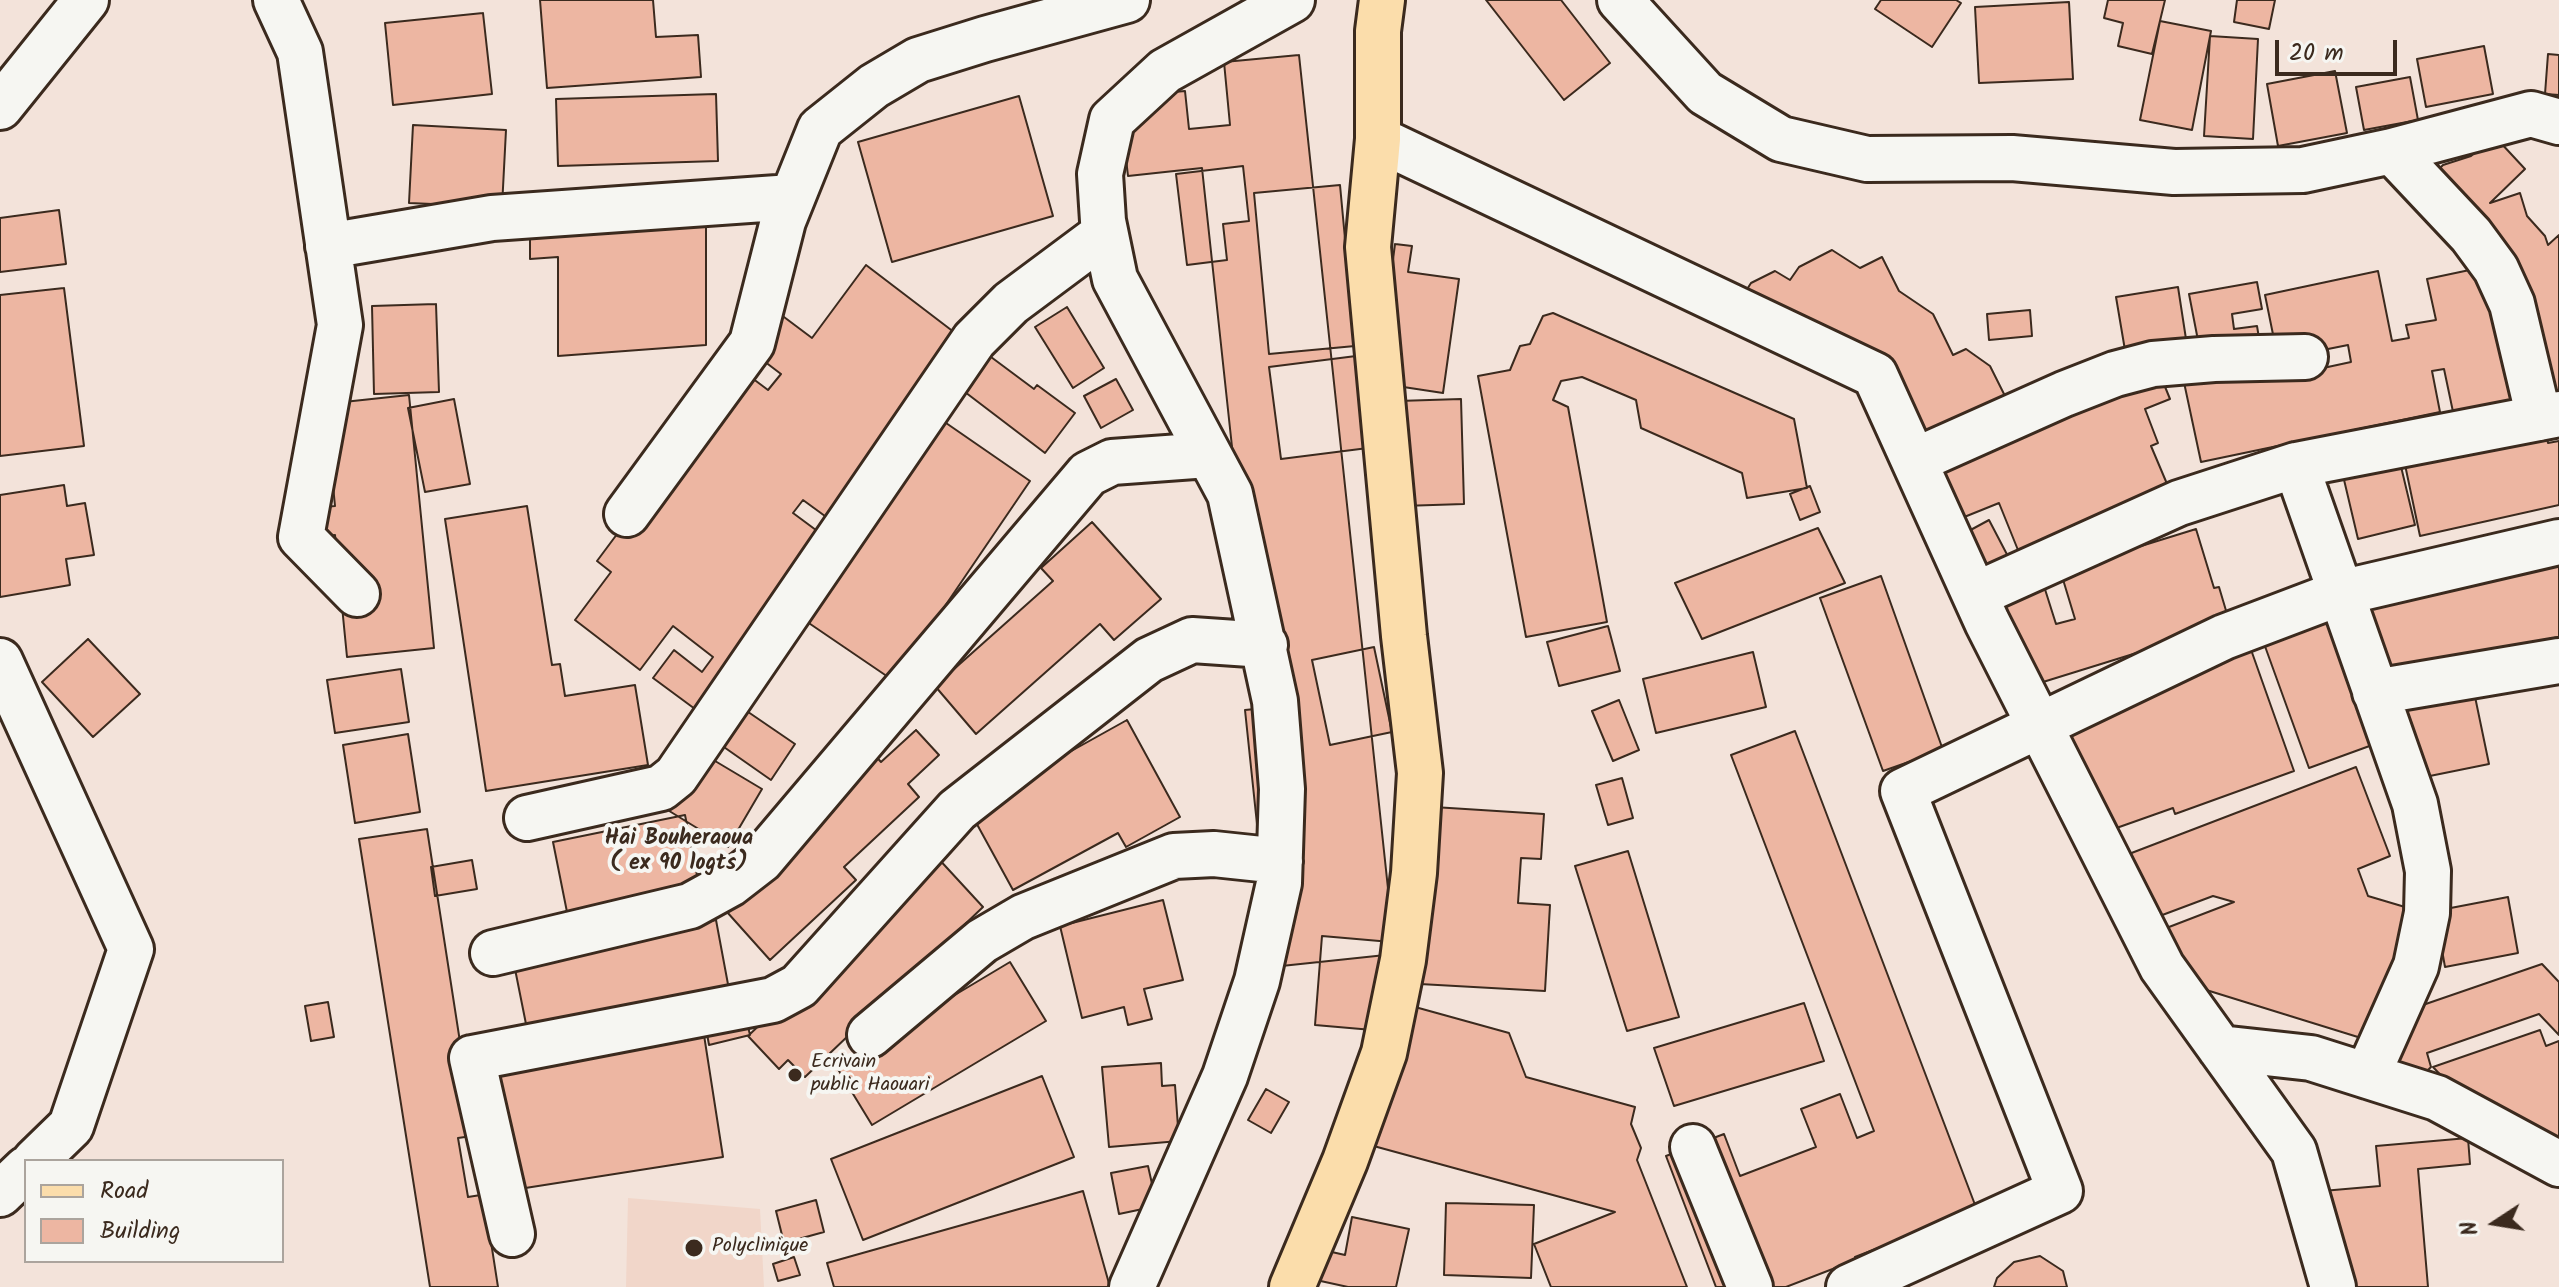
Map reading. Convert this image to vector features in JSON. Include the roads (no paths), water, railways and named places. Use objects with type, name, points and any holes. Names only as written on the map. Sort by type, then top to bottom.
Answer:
[{"type":"main road","points":[[1292,1287],[1345,1161],[1384,1053],[1403,960],[1414,873],[1420,773],[1404,636],[1368,247],[1378,139],[1378,31],[1382,0]]},
{"type":"street","points":[[0,107],[86,0]]},
{"type":"street","points":[[276,0],[300,52],[340,325],[301,537],[357,594]]},
{"type":"street","points":[[627,514],[752,343],[783,221],[820,129],[874,86],[918,60],[1127,0]]},
{"type":"street","points":[[1132,1287],[1225,1076],[1257,981],[1279,883],[1282,789],[1275,701],[1230,494],[1115,279],[1105,233],[1100,174],[1112,120],[1165,71],[1292,0]]},
{"type":"street","points":[[1620,0],[1705,93],[1781,139],[1867,159],[2012,158],[2174,172],[2303,170],[2392,151],[2531,114],[2559,122]]},
{"type":"street","points":[[1378,139],[1875,375],[1975,595],[2162,967],[2294,1151],[2333,1287]]},
{"type":"street","points":[[1975,595],[2179,503],[2296,465],[2549,416],[2512,304],[2496,269],[2471,235],[2392,151]]},
{"type":"street","points":[[328,246],[492,218],[792,197]]},
{"type":"street","points":[[527,818],[661,788],[676,776],[974,340],[1011,303],[1105,233]]},
{"type":"street","points":[[1914,461],[2064,394],[2128,370],[2153,364],[2214,359],[2305,357]]},
{"type":"street","points":[[493,953],[690,906],[730,884],[761,860],[1088,474],[1112,462],[1208,455]]},
{"type":"street","points":[[2296,465],[2415,804],[2428,871],[2427,913],[2416,966],[2367,1076]]},
{"type":"street","points":[[1849,1287],[2060,1191],[1903,791],[2224,637],[2340,593],[2559,542]]},
{"type":"street","points":[[512,1234],[472,1058],[773,1000],[799,986],[957,810],[1149,660],[1192,640],[1265,645]]},
{"type":"street","points":[[0,661],[131,949],[71,1126],[37,1159]]},
{"type":"street","points":[[2375,692],[2559,661]]},
{"type":"street","points":[[870,1035],[982,941],[1023,917],[1174,856],[1214,854],[1280,861]]},
{"type":"street","points":[[2220,1048],[2311,1058],[2437,1098],[2559,1164]]},
{"type":"street","points":[[1693,1147],[1750,1287]]},
{"type":"street","points":[[0,1194],[24,1171]]},
{"type":"place","name":"Ecrivain public Haouari","points":[[795,1075]]},
{"type":"place","name":"Polyclinique","points":[[694,1248]]},
{"type":"district","name":"Hai Bouheraoua ( ex 90 logts)","points":[[679,852]]}]
